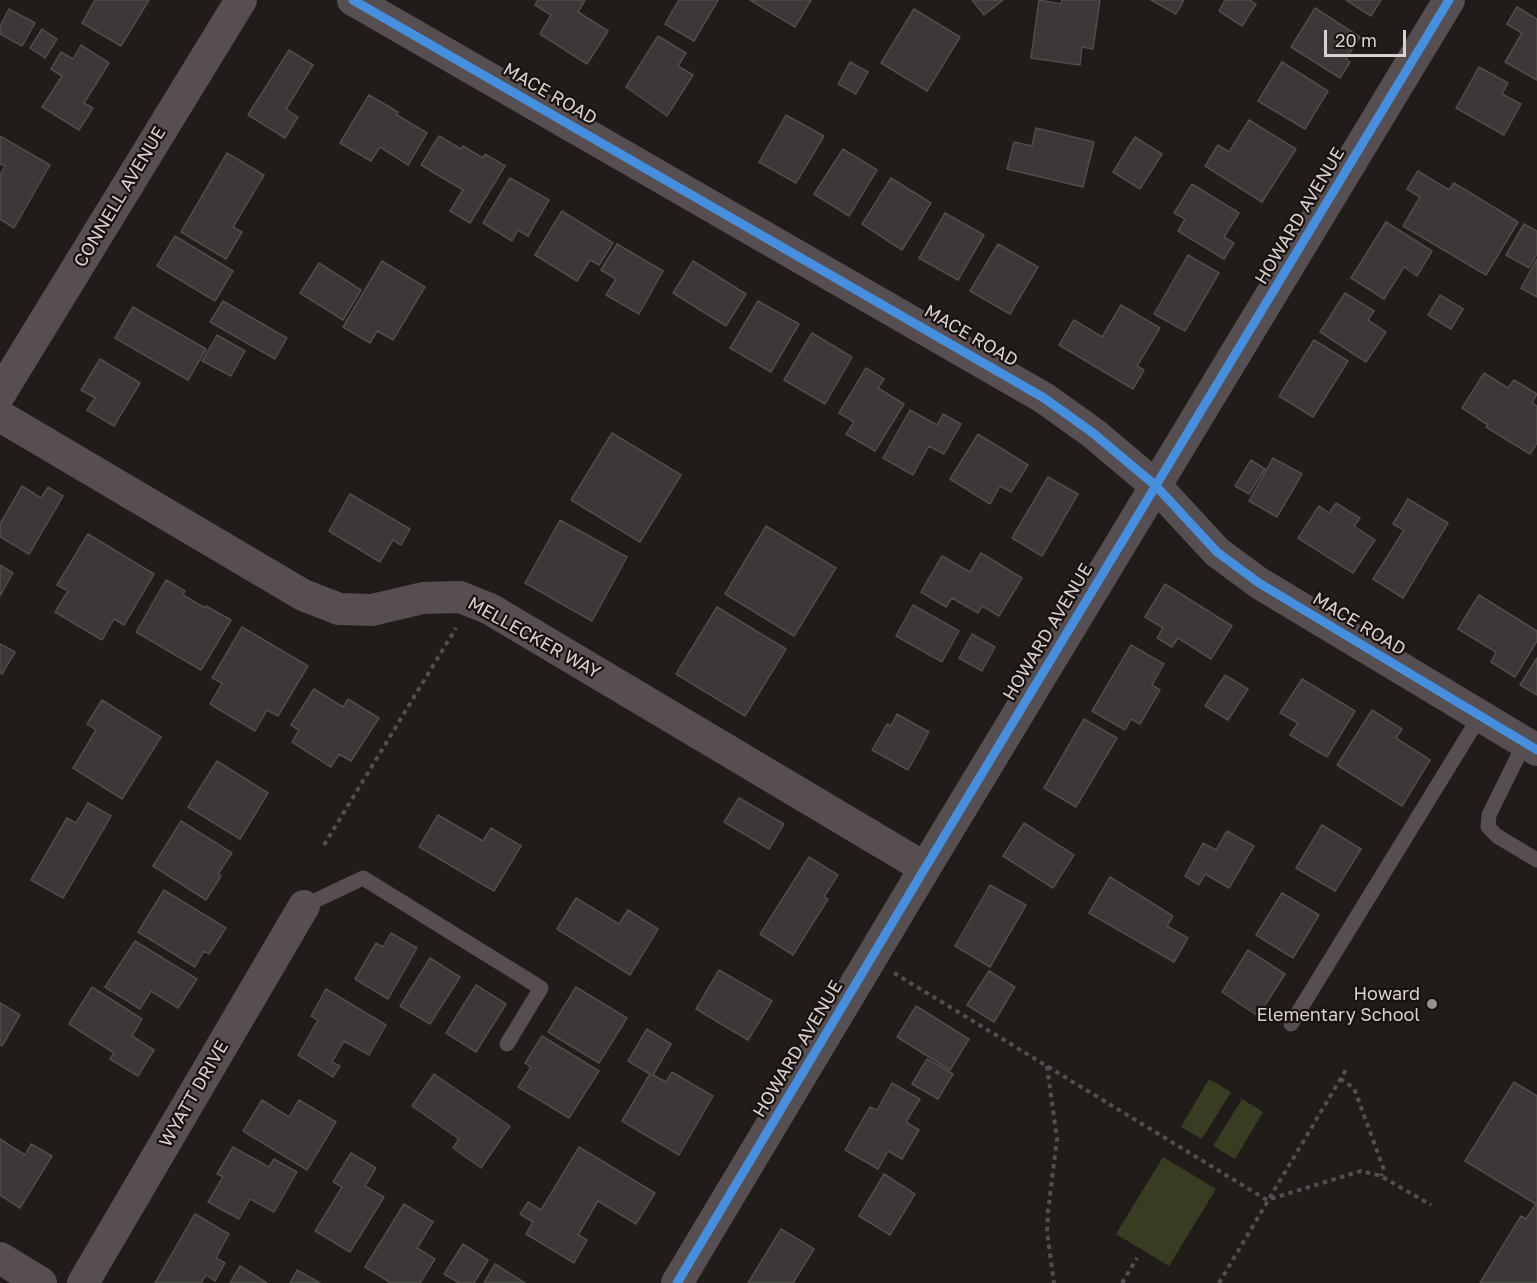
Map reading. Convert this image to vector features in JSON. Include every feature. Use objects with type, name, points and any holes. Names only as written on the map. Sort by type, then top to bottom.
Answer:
[{"type":"street","name":"CONNELL AVENUE","points":[[0,394],[241,0]]},
{"type":"street","name":"MACE ROAD","points":[[353,0],[1044,398],[1093,433],[1156,486],[1217,552],[1259,583],[1531,746]]},
{"type":"street","name":"HOWARD AVENUE","points":[[677,1283],[1449,0]]},
{"type":"street","name":"MELLECKER WAY","points":[[0,416],[303,595],[339,609],[372,610],[423,598],[460,597],[490,609],[925,868]]},
{"type":"street","name":"WYATT DRIVE","points":[[83,1283],[304,906]]},
{"type":"street","points":[[0,1258],[40,1283]]},
{"type":"lane","points":[[1291,1024],[1480,716]]},
{"type":"lane","points":[[1531,746],[1489,815],[1488,827],[1497,837],[1537,861]]},
{"type":"lane","points":[[304,906],[363,878],[541,988],[507,1044]]},
{"type":"path","points":[[324,845],[458,625]]},
{"type":"path","points":[[871,958],[1267,1200],[1361,1171],[1382,1176],[1431,1205]]},
{"type":"path","points":[[1047,1066],[1057,1139],[1047,1221],[1054,1283]]},
{"type":"path","points":[[1219,1283],[1347,1068]]},
{"type":"path","points":[[1340,1079],[1354,1088],[1384,1170],[1382,1176]]},
{"type":"path","points":[[1122,1283],[1137,1258]]},
{"type":"green space","points":[[1209,1079],[1231,1092],[1202,1139],[1181,1127]]},
{"type":"green space","points":[[1242,1099],[1263,1112],[1235,1159],[1213,1146]]},
{"type":"green space","points":[[1163,1157],[1216,1189],[1169,1266],[1116,1234]]},
{"type":"building","points":[[95,0],[149,0],[121,46],[82,23]]},
{"type":"building","points":[[538,0],[585,0],[578,12],[608,31],[587,64],[540,34],[551,15],[535,5]]},
{"type":"building","points":[[679,0],[718,0],[694,41],[665,24]]},
{"type":"building","points":[[750,0],[811,0],[795,27]]},
{"type":"building","points":[[972,0],[1003,0],[984,15]]},
{"type":"building","points":[[1039,0],[1061,4],[1062,0],[1100,0],[1093,49],[1082,47],[1080,65],[1031,58]]},
{"type":"building","points":[[1151,0],[1184,0],[1176,14]]},
{"type":"building","points":[[1225,0],[1250,0],[1256,4],[1242,26],[1219,11]]},
{"type":"building","points":[[1346,0],[1381,0],[1371,16]]},
{"type":"building","points":[[1517,7],[1537,19],[1537,80],[1505,62],[1522,33],[1507,24]]},
{"type":"building","points":[[1315,8],[1360,37],[1346,59],[1350,62],[1340,78],[1291,47]]},
{"type":"building","points":[[9,9],[35,23],[22,46],[0,34],[0,26]]},
{"type":"building","points":[[914,9],[960,37],[927,91],[881,63]]},
{"type":"building","points":[[42,29],[57,39],[45,58],[30,48]]},
{"type":"building","points":[[658,36],[686,53],[678,66],[693,75],[667,116],[626,87]]},
{"type":"building","points":[[81,45],[109,63],[84,103],[93,108],[79,130],[42,107],[62,76],[51,69],[61,52],[73,59]]},
{"type":"building","points":[[289,50],[313,65],[286,109],[298,117],[285,138],[248,115]]},
{"type":"building","points":[[850,62],[868,72],[856,94],[838,84]]},
{"type":"building","points":[[1282,62],[1328,91],[1305,129],[1258,101]]},
{"type":"building","points":[[1479,67],[1508,83],[1502,94],[1521,104],[1504,135],[1456,108]]},
{"type":"building","points":[[369,95],[427,133],[408,165],[380,147],[371,161],[340,143]]},
{"type":"building","points":[[786,115],[824,136],[796,183],[759,162]]},
{"type":"building","points":[[1249,120],[1296,149],[1262,202],[1205,166],[1218,145],[1229,152]]},
{"type":"building","points":[[1036,128],[1094,142],[1083,187],[1007,169],[1014,142],[1032,146]]},
{"type":"building","points":[[0,136],[50,165],[14,228],[0,219],[0,175],[5,166],[0,164]]},
{"type":"building","points":[[439,136],[461,149],[463,146],[483,158],[485,154],[505,166],[470,223],[450,211],[463,190],[421,165]]},
{"type":"building","points":[[1135,137],[1162,154],[1140,189],[1113,172]]},
{"type":"building","points":[[843,149],[877,170],[849,216],[814,194]]},
{"type":"building","points":[[227,153],[264,175],[233,227],[242,232],[226,259],[181,232]]},
{"type":"building","points":[[1418,171],[1449,190],[1454,183],[1518,222],[1486,275],[1403,226],[1420,197],[1407,189]]},
{"type":"building","points":[[510,178],[549,200],[528,236],[518,230],[512,241],[483,223]]},
{"type":"building","points":[[891,178],[931,203],[902,250],[862,224]]},
{"type":"building","points":[[1192,184],[1239,213],[1224,237],[1234,243],[1224,259],[1178,231],[1185,219],[1174,213]]},
{"type":"building","points":[[562,211],[613,243],[599,265],[590,260],[577,281],[535,255]]},
{"type":"building","points":[[945,213],[984,235],[958,280],[919,258]]},
{"type":"building","points":[[1386,222],[1432,251],[1417,276],[1404,267],[1384,299],[1351,278]]},
{"type":"building","points":[[1524,224],[1537,231],[1537,254],[1529,268],[1506,255]]},
{"type":"building","points":[[175,236],[233,271],[215,301],[157,266]]},
{"type":"building","points":[[617,244],[663,271],[639,314],[606,295],[616,279],[601,270]]},
{"type":"building","points":[[998,244],[1038,267],[1010,314],[970,291]]},
{"type":"building","points":[[1188,255],[1219,273],[1185,331],[1154,314]]},
{"type":"building","points":[[1537,259],[1537,297],[1521,288]]},
{"type":"building","points":[[382,261],[425,287],[393,340],[377,331],[370,343],[343,327]]},
{"type":"building","points":[[693,261],[746,294],[726,326],[673,293]]},
{"type":"building","points":[[319,263],[361,290],[343,320],[300,293]]},
{"type":"building","points":[[1345,293],[1374,311],[1368,320],[1386,332],[1366,362],[1320,332]]},
{"type":"building","points":[[1440,295],[1463,309],[1451,329],[1428,315]]},
{"type":"building","points":[[223,301],[287,338],[275,359],[210,322]]},
{"type":"building","points":[[758,301],[799,324],[771,372],[730,348]]},
{"type":"building","points":[[1121,305],[1160,328],[1137,366],[1144,370],[1133,389],[1059,345],[1074,320],[1102,337]]},
{"type":"building","points":[[133,307],[206,349],[188,380],[115,338]]},
{"type":"building","points":[[812,333],[852,357],[825,404],[784,380]]},
{"type":"building","points":[[217,335],[245,351],[231,376],[202,361]]},
{"type":"building","points":[[1314,340],[1348,361],[1313,417],[1279,396]]},
{"type":"building","points":[[100,359],[140,383],[114,426],[87,410],[95,398],[81,390]]},
{"type":"building","points":[[866,368],[884,379],[878,388],[904,404],[875,451],[846,434],[854,422],[839,413]]},
{"type":"building","points":[[1484,373],[1508,388],[1514,380],[1537,394],[1532,403],[1537,406],[1537,443],[1530,454],[1486,427],[1488,425],[1462,408]]},
{"type":"building","points":[[910,410],[937,425],[943,414],[961,424],[944,454],[929,446],[913,475],[883,458]]},
{"type":"building","points":[[612,433],[681,475],[640,542],[571,500]]},
{"type":"building","points":[[978,434],[1028,465],[1011,492],[1000,486],[990,504],[950,479]]},
{"type":"building","points":[[1273,458],[1302,474],[1277,517],[1249,501]]},
{"type":"building","points":[[1251,460],[1265,469],[1249,494],[1235,486]]},
{"type":"building","points":[[1048,477],[1078,494],[1042,556],[1012,538]]},
{"type":"building","points":[[22,486],[41,498],[48,487],[63,496],[29,554],[0,537],[0,524]]},
{"type":"building","points":[[350,494],[410,529],[401,545],[393,540],[380,562],[329,531]]},
{"type":"building","points":[[1408,499],[1448,523],[1403,598],[1373,579],[1404,530],[1393,524]]},
{"type":"building","points":[[1336,503],[1360,518],[1354,526],[1375,540],[1353,573],[1298,538],[1319,506],[1329,513]]},
{"type":"building","points":[[560,520],[627,557],[592,621],[525,583]]},
{"type":"building","points":[[766,526],[836,568],[794,636],[725,594]]},
{"type":"building","points":[[88,534],[154,574],[124,625],[114,619],[102,640],[55,612],[68,591],[57,585]]},
{"type":"building","points":[[981,553],[1022,578],[999,616],[982,606],[978,613],[952,598],[946,607],[921,592],[942,556],[970,572]]},
{"type":"building","points":[[0,565],[13,573],[0,596]]},
{"type":"building","points":[[166,580],[185,591],[183,595],[231,620],[201,670],[136,632]]},
{"type":"building","points":[[1165,584],[1232,626],[1211,659],[1178,638],[1172,647],[1157,638],[1163,628],[1145,617]]},
{"type":"building","points":[[1479,595],[1537,631],[1537,641],[1515,677],[1491,662],[1496,652],[1458,629]]},
{"type":"building","points":[[913,605],[959,631],[942,662],[896,636]]},
{"type":"building","points":[[717,607],[786,649],[745,716],[676,674]]},
{"type":"building","points":[[242,627],[308,666],[278,716],[267,710],[255,731],[210,704],[222,683],[212,678]]},
{"type":"building","points":[[972,634],[995,647],[982,671],[959,658]]},
{"type":"building","points":[[0,644],[15,652],[2,674],[0,673]]},
{"type":"building","points":[[1131,645],[1164,664],[1152,685],[1160,690],[1140,724],[1131,719],[1125,730],[1092,711]]},
{"type":"building","points":[[1537,658],[1537,695],[1520,685]]},
{"type":"building","points":[[1225,675],[1248,689],[1228,720],[1205,706]]},
{"type":"building","points":[[1302,679],[1355,711],[1327,757],[1290,735],[1298,723],[1280,713]]},
{"type":"building","points":[[314,689],[343,707],[348,699],[379,718],[351,761],[339,754],[331,767],[292,742],[299,730],[291,725]]},
{"type":"building","points":[[102,700],[161,737],[122,799],[73,768],[96,730],[87,724]]},
{"type":"building","points":[[1372,710],[1402,729],[1396,738],[1430,760],[1402,806],[1337,765]]},
{"type":"building","points":[[897,714],[929,732],[908,770],[872,750],[887,724],[891,726]]},
{"type":"building","points":[[1084,719],[1117,738],[1076,807],[1044,788]]},
{"type":"building","points":[[217,761],[268,793],[240,839],[188,807]]},
{"type":"building","points":[[739,798],[784,824],[769,849],[724,822]]},
{"type":"building","points":[[88,803],[111,816],[63,898],[31,880],[67,818],[76,823]]},
{"type":"building","points":[[438,815],[483,841],[491,828],[521,846],[494,891],[419,847]]},
{"type":"building","points":[[181,821],[232,853],[218,874],[221,876],[206,900],[153,866]]},
{"type":"building","points":[[1024,823],[1074,855],[1053,888],[1003,856]]},
{"type":"building","points":[[1322,825],[1361,849],[1335,891],[1296,868]]},
{"type":"building","points":[[1227,831],[1254,846],[1229,888],[1205,874],[1199,885],[1185,876],[1203,843],[1216,850]]},
{"type":"building","points":[[809,857],[838,875],[824,897],[828,899],[793,955],[760,934]]},
{"type":"building","points":[[1110,877],[1173,916],[1167,926],[1188,938],[1174,962],[1089,913]]},
{"type":"building","points":[[990,885],[1026,905],[990,967],[955,946]]},
{"type":"building","points":[[164,890],[226,928],[209,954],[204,951],[195,967],[138,932]]},
{"type":"building","points":[[1282,893],[1319,915],[1293,958],[1256,935]]},
{"type":"building","points":[[576,898],[619,924],[628,910],[658,929],[630,975],[557,929]]},
{"type":"building","points":[[391,933],[417,948],[388,999],[355,979],[376,943],[383,947]]},
{"type":"building","points":[[135,941],[197,979],[178,1008],[151,991],[140,1009],[105,987]]},
{"type":"building","points":[[1248,950],[1285,974],[1258,1016],[1222,992]]},
{"type":"building","points":[[430,958],[460,977],[430,1024],[400,1006]]},
{"type":"building","points":[[719,970],[772,1001],[748,1040],[696,1009]]},
{"type":"building","points":[[989,971],[1015,987],[994,1022],[967,1005]]},
{"type":"building","points":[[476,985],[506,1004],[476,1052],[446,1033]]},
{"type":"building","points":[[92,987],[142,1019],[132,1036],[154,1050],[138,1076],[110,1059],[114,1053],[69,1024]]},
{"type":"building","points":[[576,987],[627,1018],[599,1063],[548,1032]]},
{"type":"building","points":[[326,989],[386,1025],[369,1055],[344,1041],[332,1062],[340,1066],[333,1077],[298,1055],[318,1020],[311,1016]]},
{"type":"building","points":[[0,1003],[20,1015],[2,1046],[0,1045]]},
{"type":"building","points":[[916,1006],[969,1039],[950,1070],[897,1037]]},
{"type":"building","points":[[647,1029],[671,1044],[653,1075],[666,1082],[672,1072],[713,1096],[679,1155],[622,1121],[650,1074],[628,1061]]},
{"type":"building","points":[[542,1036],[599,1071],[569,1118],[518,1087],[531,1067],[525,1063]]},
{"type":"building","points":[[927,1059],[953,1074],[938,1099],[912,1084]]},
{"type":"building","points":[[434,1074],[510,1126],[481,1168],[453,1148],[459,1139],[412,1106]]},
{"type":"building","points":[[1514,1082],[1537,1096],[1537,1283],[1480,1283],[1521,1216],[1526,1219],[1536,1204],[1465,1161]]},
{"type":"building","points":[[892,1083],[920,1099],[906,1122],[919,1130],[902,1159],[888,1151],[878,1169],[845,1150],[870,1107],[877,1110]]},
{"type":"building","points":[[262,1100],[289,1117],[299,1100],[336,1122],[307,1170],[243,1131]]},
{"type":"building","points":[[0,1139],[25,1155],[31,1144],[52,1156],[20,1208],[0,1195]]},
{"type":"building","points":[[233,1147],[269,1167],[274,1159],[297,1172],[274,1212],[250,1199],[239,1219],[208,1202],[223,1177],[217,1174]]},
{"type":"building","points":[[579,1147],[655,1193],[636,1224],[598,1201],[578,1235],[587,1240],[574,1263],[526,1234],[533,1222],[520,1214],[528,1202],[541,1210]]},
{"type":"building","points":[[351,1153],[376,1168],[365,1186],[384,1197],[350,1252],[315,1231],[342,1187],[333,1182]]},
{"type":"building","points":[[884,1174],[915,1194],[890,1235],[859,1216]]},
{"type":"building","points":[[404,1204],[433,1222],[417,1248],[435,1259],[420,1283],[391,1283],[365,1267]]},
{"type":"building","points":[[195,1214],[229,1234],[216,1258],[225,1263],[215,1281],[206,1275],[201,1283],[155,1283]]},
{"type":"building","points":[[781,1229],[814,1249],[793,1283],[748,1283]]},
{"type":"building","points":[[463,1244],[488,1260],[474,1283],[459,1283],[444,1274]]},
{"type":"building","points":[[495,1264],[525,1283],[484,1283]]},
{"type":"building","points":[[240,1266],[267,1283],[230,1283]]},
{"type":"building","points":[[297,1270],[320,1283],[290,1283]]},
{"type":"cycle path","points":[[353,0],[1044,398],[1093,433],[1156,486],[1217,552],[1259,583],[1537,750]]},
{"type":"cycle path","points":[[677,1283],[1449,0]]},
{"type":"place","name":"Howard Elementary School","points":[[1432,1004]]}]
